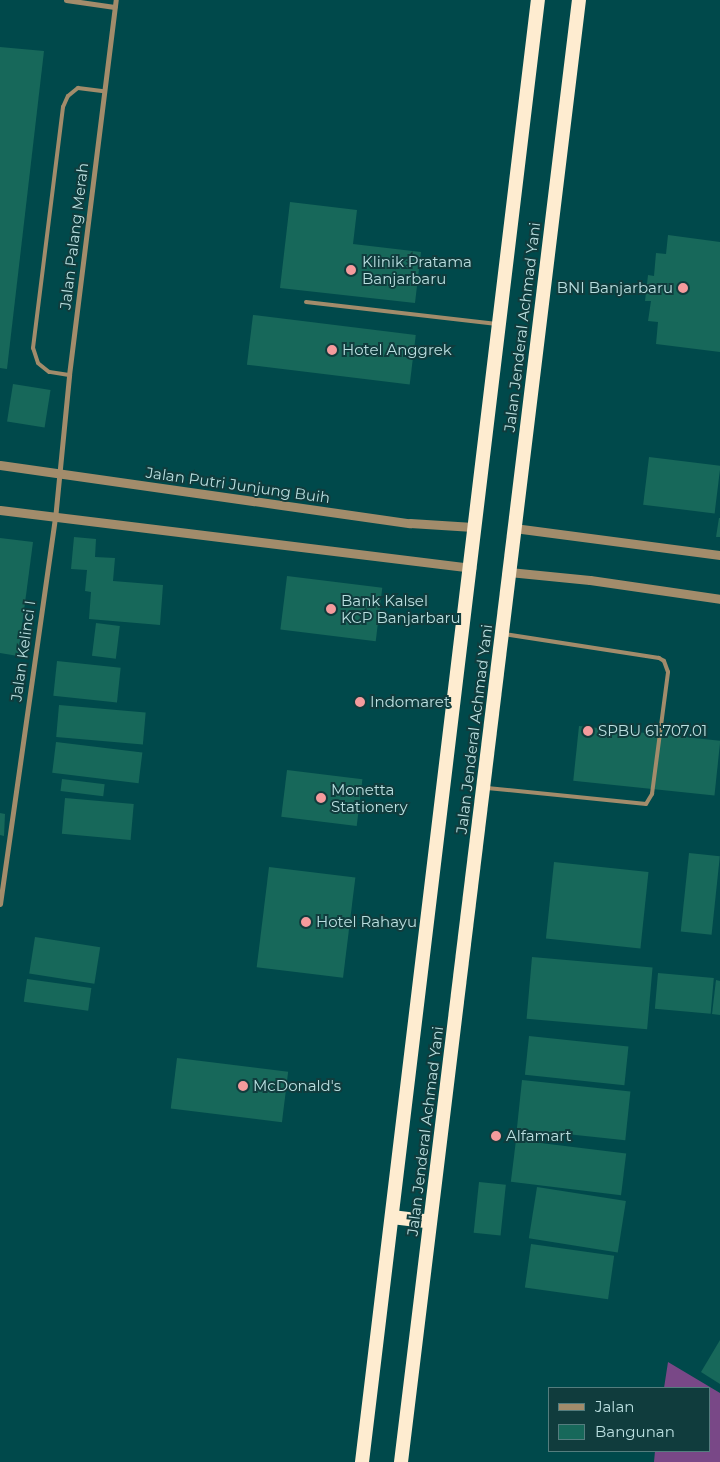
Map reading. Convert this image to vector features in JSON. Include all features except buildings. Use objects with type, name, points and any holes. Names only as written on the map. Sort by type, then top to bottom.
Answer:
[{"type":"highway","name":"Jalan Jenderal Achmad Yani","points":[[362,1462],[471,568],[473,527],[500,324],[538,0]]},
{"type":"highway","name":"Jalan Jenderal Achmad Yani","points":[[401,1462],[579,0]]},
{"type":"highway","points":[[392,1217],[430,1222]]},
{"type":"street","points":[[66,0],[115,7]]},
{"type":"street","name":"Jalan Palang Merah","points":[[60,475],[69,375],[116,0]]},
{"type":"street","name":"Jalan Putri Junjung Buih","points":[[0,465],[410,523],[473,527]]},
{"type":"street","name":"Jalan Kelinci I","points":[[0,904],[60,475]]},
{"type":"street","points":[[0,510],[55,520],[471,568]]},
{"type":"street","points":[[514,528],[720,554]]},
{"type":"street","points":[[509,572],[590,580],[720,599]]},
{"type":"lane","points":[[69,375],[49,372],[38,363],[33,348],[62,116],[68,96],[78,88],[104,91]]},
{"type":"lane","points":[[306,302],[500,324]]},
{"type":"lane","points":[[484,788],[646,804],[652,794],[668,672],[664,661],[659,658],[502,634]]},
{"type":"shaded area","points":[[668,1362],[710,1387],[664,1387]]},
{"type":"shaded area","points":[[710,1387],[720,1393],[720,1462],[654,1462],[655,1452],[710,1452]]},
{"type":"place","name":"Klinik Pratama Banjarbaru","points":[[351,270]]},
{"type":"place","name":"BNI Banjarbaru","points":[[683,288]]},
{"type":"place","name":"Hotel Anggrek","points":[[332,350]]},
{"type":"place","name":"Bank Kalsel KCP Banjarbaru","points":[[331,609]]},
{"type":"place","name":"Indomaret","points":[[360,702]]},
{"type":"place","name":"SPBU 61.707.01","points":[[588,731]]},
{"type":"place","name":"Monetta Stationery","points":[[321,798]]},
{"type":"place","name":"Hotel Rahayu","points":[[306,922]]},
{"type":"place","name":"McDonald's","points":[[243,1086]]},
{"type":"place","name":"Alfamart","points":[[496,1136]]}]
